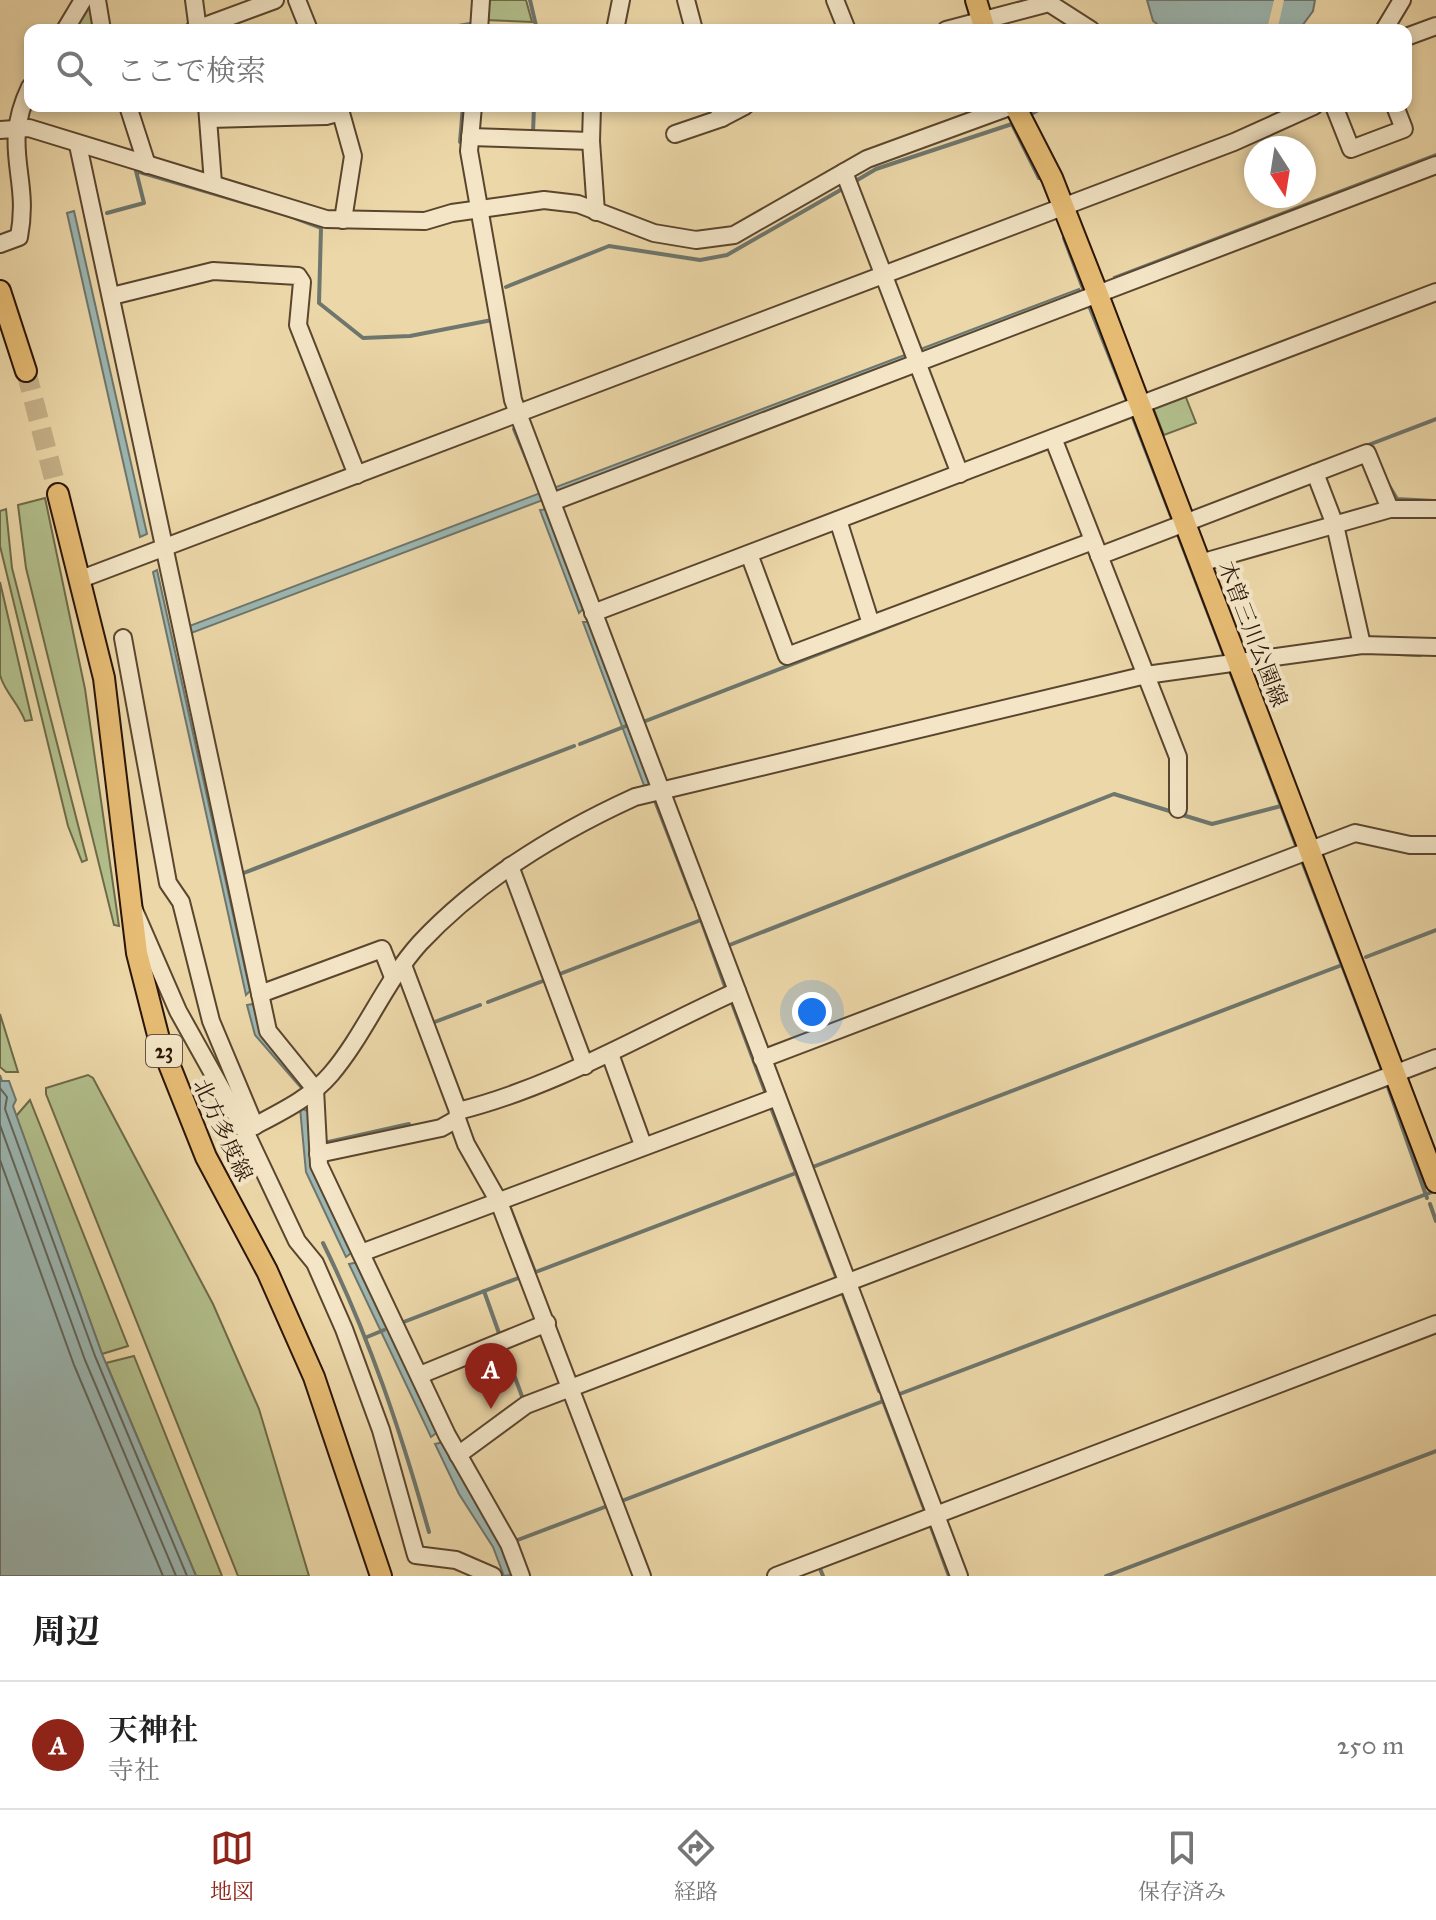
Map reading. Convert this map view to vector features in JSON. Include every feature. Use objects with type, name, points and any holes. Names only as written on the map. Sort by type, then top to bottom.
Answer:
[{"type":"main road","points":[[976,0],[983,24]]},
{"type":"main road","name":"木曽三川公園線","points":[[1017,112],[1063,206],[1098,295],[1436,1182]]},
{"type":"main road","points":[[0,291],[26,371]]},
{"type":"main road","name":"北方多度線","points":[[58,494],[104,678],[129,902],[137,953],[159,1039],[206,1157],[267,1271],[314,1377],[381,1576]]},
{"type":"street","points":[[69,24],[83,0]]},
{"type":"street","points":[[97,0],[101,24]]},
{"type":"street","points":[[194,0],[201,24]]},
{"type":"street","points":[[212,24],[275,0]]},
{"type":"street","points":[[297,0],[307,24]]},
{"type":"street","points":[[479,24],[481,0]]},
{"type":"street","points":[[616,24],[621,0]]},
{"type":"street","points":[[686,0],[692,24]]},
{"type":"street","points":[[835,0],[845,24]]},
{"type":"street","points":[[1387,24],[1402,0]]},
{"type":"street","points":[[990,24],[1049,3],[1082,24]]},
{"type":"street","points":[[1412,35],[1436,26]]},
{"type":"street","points":[[0,244],[19,237],[24,210],[6,129],[24,97]]},
{"type":"street","points":[[130,112],[147,165]]},
{"type":"street","points":[[213,183],[208,112],[326,116],[334,112]]},
{"type":"street","points":[[341,112],[353,156],[343,220]]},
{"type":"street","points":[[472,112],[470,137],[479,208],[518,413],[959,1576]]},
{"type":"street","points":[[592,112],[596,212]]},
{"type":"street","points":[[675,134],[720,112]]},
{"type":"street","points":[[6,129],[29,128],[326,219],[425,221],[479,208],[544,200],[578,204],[671,237],[715,238],[734,235],[880,154],[997,112]]},
{"type":"street","points":[[81,579],[1281,124],[1303,112]]},
{"type":"street","points":[[1336,112],[1351,149],[1404,129],[1397,112]]},
{"type":"street","points":[[470,137],[591,141]]},
{"type":"street","points":[[78,145],[268,1031],[315,1089],[319,1165],[458,1455],[509,1544],[521,1576]]},
{"type":"street","points":[[549,495],[916,358],[1098,295],[1436,165]]},
{"type":"street","points":[[844,172],[960,474]]},
{"type":"street","points":[[112,296],[213,271],[298,276],[302,282],[298,325],[357,475]]},
{"type":"street","points":[[593,613],[1436,292]]},
{"type":"street","points":[[1053,438],[1178,757],[1178,809]]},
{"type":"street","points":[[749,554],[787,656],[871,624],[1096,549],[1185,523],[1367,453],[1390,509]]},
{"type":"street","points":[[1315,473],[1335,525],[1362,645]]},
{"type":"street","points":[[1200,563],[1390,509],[1436,509]]},
{"type":"street","points":[[838,520],[871,624]]},
{"type":"street","points":[[123,638],[168,883],[181,902],[211,1021],[250,1129],[297,1241],[315,1263],[344,1329],[381,1430],[416,1555],[456,1560],[493,1576]]},
{"type":"street","points":[[250,1129],[315,1089],[332,1074],[398,971],[479,886],[602,812],[660,790],[1146,675],[1362,645],[1436,647]]},
{"type":"street","points":[[762,1059],[1355,833],[1410,845],[1436,845]]},
{"type":"street","points":[[510,866],[585,1066]]},
{"type":"street","points":[[129,902],[144,928],[178,1011],[250,1129]]},
{"type":"street","points":[[260,994],[382,949],[398,971],[458,1115],[466,1144],[499,1202],[642,1576]]},
{"type":"street","points":[[318,1154],[441,1128],[458,1115],[585,1066],[737,991]]},
{"type":"street","points":[[610,1054],[643,1145]]},
{"type":"street","points":[[458,1455],[526,1405],[1436,1058]]},
{"type":"street","points":[[361,1253],[777,1097]]},
{"type":"street","points":[[420,1375],[547,1323]]},
{"type":"street","points":[[776,1576],[1436,1324]]},
{"type":"green space","points":[[86,0],[94,0],[97,24],[72,24]]},
{"type":"green space","points":[[486,0],[526,0],[532,22],[485,20]]},
{"type":"green space","points":[[1185,395],[1196,423],[1164,435],[1153,407]]},
{"type":"green space","points":[[45,498],[85,689],[119,926],[114,925],[26,568],[18,505]]},
{"type":"green space","points":[[6,509],[12,568],[87,860],[82,862],[68,826],[0,546],[0,511]]},
{"type":"green space","points":[[0,582],[32,720],[25,721],[0,675]]},
{"type":"green space","points":[[0,1014],[18,1072],[6,1072],[0,1067]]},
{"type":"green space","points":[[88,1075],[93,1078],[213,1304],[259,1409],[309,1576],[238,1576],[46,1094],[46,1088]]},
{"type":"green space","points":[[30,1100],[128,1346],[102,1354],[16,1116]]},
{"type":"green space","points":[[134,1356],[222,1576],[196,1576],[106,1363]]},
{"type":"water","points":[[1147,0],[1315,0],[1313,11],[1303,24],[1157,24],[1153,21]]},
{"type":"water","points":[[1436,154],[1436,162],[1316,208],[1316,200]]},
{"type":"water","points":[[1295,208],[1315,208],[1117,283],[1114,277]]},
{"type":"water","points":[[74,211],[147,534],[140,537],[67,213]]},
{"type":"water","points":[[1079,289],[1082,296],[186,635],[184,628]]},
{"type":"water","points":[[548,509],[585,607],[579,613],[540,510]]},
{"type":"water","points":[[157,570],[250,991],[246,995],[153,572]]},
{"type":"water","points":[[583,622],[591,622],[651,783],[645,788]]},
{"type":"water","points":[[253,1004],[262,1036],[304,1084],[301,1088],[255,1035],[247,1005]]},
{"type":"water","points":[[0,1075],[2,1081],[9,1081],[16,1100],[13,1106],[102,1354],[196,1576],[0,1576]]},
{"type":"water","points":[[300,1108],[310,1112],[354,1251],[346,1257],[306,1172]]},
{"type":"water","points":[[359,1262],[439,1431],[431,1437],[349,1264]]},
{"type":"water","points":[[444,1442],[515,1574],[504,1576],[493,1547],[459,1494],[435,1444]]},
{"type":"pier","points":[[1274,0],[1284,0],[1279,24],[1268,24]]},
{"type":"waterway","points":[[530,0],[536,24]]},
{"type":"waterway","points":[[460,142],[462,112]]},
{"type":"waterway","points":[[533,133],[534,112]]},
{"type":"waterway","points":[[1031,114],[1035,112]]},
{"type":"waterway","points":[[854,182],[876,169],[1012,124],[1039,178]]},
{"type":"waterway","points":[[107,213],[144,203],[136,171],[256,206]]},
{"type":"waterway","points":[[506,287],[609,246],[700,260],[727,255],[844,188]]},
{"type":"waterway","points":[[284,214],[321,228],[319,303],[363,338],[410,336],[492,320]]},
{"type":"waterway","points":[[1064,238],[1084,291]]},
{"type":"waterway","points":[[1088,303],[1128,403]]},
{"type":"waterway","points":[[1132,415],[1171,516]]},
{"type":"waterway","points":[[1363,447],[1436,419]]},
{"type":"waterway","points":[[514,429],[532,472]]},
{"type":"waterway","points":[[1388,484],[1397,499],[1434,501]]},
{"type":"waterway","points":[[1177,532],[1224,655]]},
{"type":"waterway","points":[[643,722],[909,619]]},
{"type":"waterway","points":[[1399,654],[1420,655]]},
{"type":"waterway","points":[[1230,671],[1297,848]]},
{"type":"waterway","points":[[580,744],[626,726]]},
{"type":"waterway","points":[[241,874],[574,746]]},
{"type":"waterway","points":[[727,946],[1114,794],[1212,824],[1281,806]]},
{"type":"waterway","points":[[654,798],[693,899]]},
{"type":"waterway","points":[[1302,861],[1383,1072]]},
{"type":"waterway","points":[[699,914],[726,989]]},
{"type":"waterway","points":[[557,975],[701,920]]},
{"type":"waterway","points":[[1366,957],[1436,930]]},
{"type":"waterway","points":[[810,1168],[1342,965]]},
{"type":"waterway","points":[[488,1002],[548,979]]},
{"type":"waterway","points":[[732,1003],[766,1094]]},
{"type":"waterway","points":[[432,1023],[480,1005]]},
{"type":"waterway","points":[[1387,1084],[1427,1198]]},
{"type":"waterway","points":[[770,1105],[837,1279]]},
{"type":"waterway","points":[[324,1143],[409,1124]]},
{"type":"waterway","points":[[533,1273],[796,1173]]},
{"type":"waterway","points":[[897,1395],[1432,1192]]},
{"type":"waterway","points":[[1430,1204],[1436,1221]]},
{"type":"waterway","points":[[510,1208],[535,1272]]},
{"type":"waterway","points":[[323,1243],[383,1385],[429,1532]]},
{"type":"waterway","points":[[401,1323],[521,1277]]},
{"type":"waterway","points":[[484,1291],[500,1336]]},
{"type":"waterway","points":[[842,1292],[879,1391]]},
{"type":"waterway","points":[[367,1337],[384,1330]]},
{"type":"waterway","points":[[503,1345],[523,1399]]},
{"type":"waterway","points":[[882,1398],[925,1511]]},
{"type":"waterway","points":[[619,1502],[886,1400]]},
{"type":"waterway","points":[[1106,1576],[1436,1451]]},
{"type":"waterway","points":[[515,1541],[610,1505]]},
{"type":"waterway","points":[[930,1524],[949,1576]]},
{"type":"waterway","points":[[817,1567],[823,1576]]},
{"type":"tunnel","points":[[26,371],[58,494]]},
{"type":"place","name":"天神社","points":[[491,1409]]}]
